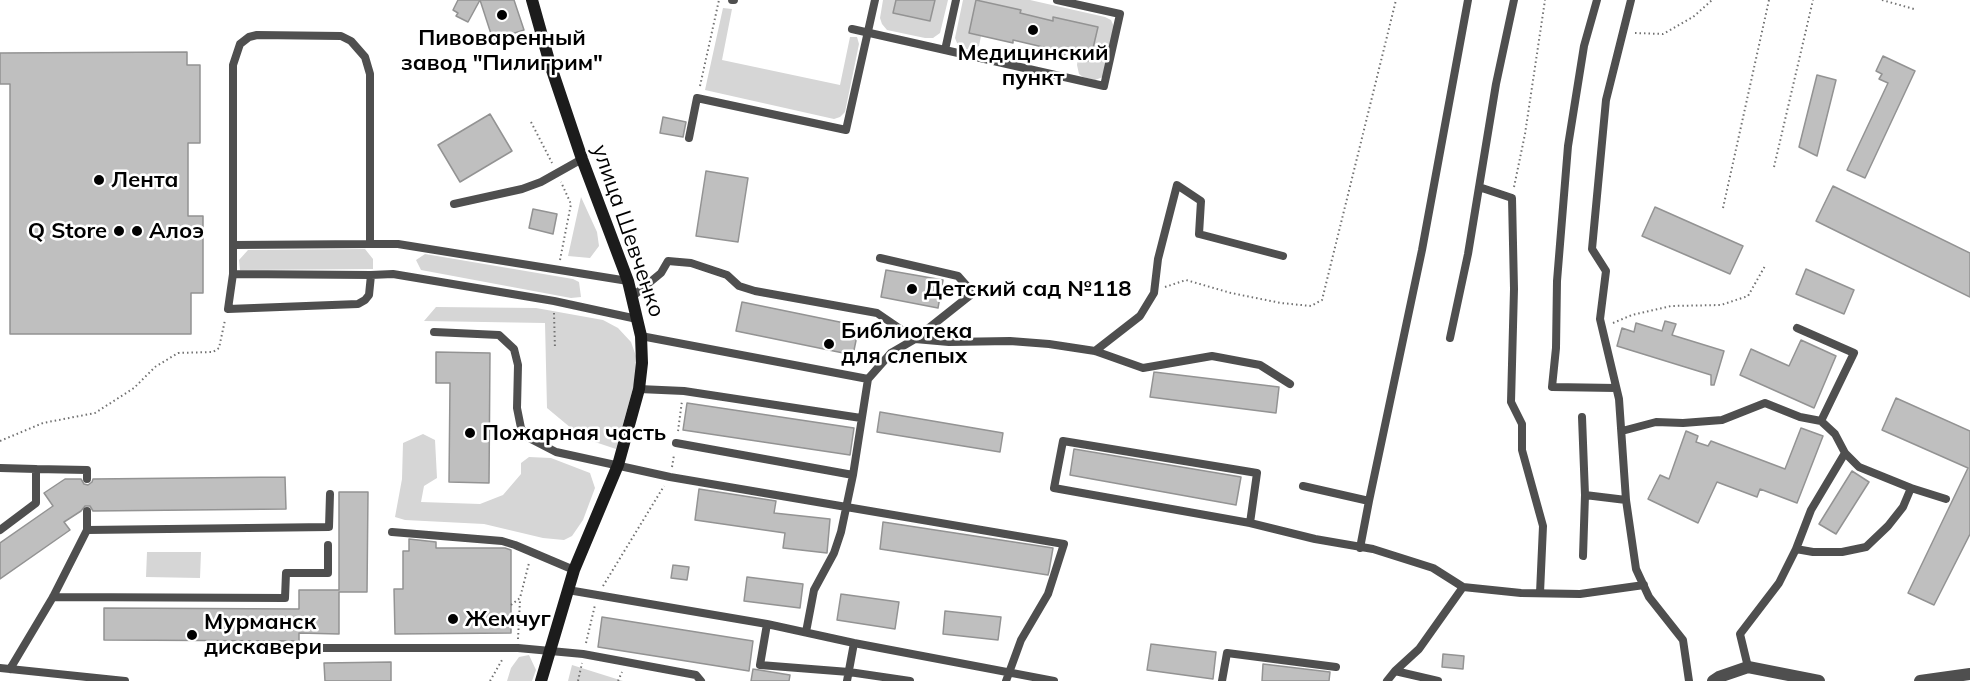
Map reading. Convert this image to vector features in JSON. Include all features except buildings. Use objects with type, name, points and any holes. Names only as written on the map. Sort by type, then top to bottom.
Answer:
[{"type":"main road","name":"улица Шевченко","points":[[532,0],[550,64],[582,159],[628,281],[641,336],[642,363],[639,389],[618,465],[574,570],[541,681]]},
{"type":"street","points":[[1713,681],[1748,667],[1819,681]]},
{"type":"street","points":[[1920,681],[1970,674]]},
{"type":"lane","points":[[689,138],[697,98],[846,130],[874,0]]},
{"type":"lane","points":[[945,50],[956,0]]},
{"type":"lane","points":[[852,29],[1104,86],[1120,14],[1057,0]]},
{"type":"lane","points":[[1360,548],[1420,261],[1468,0]]},
{"type":"lane","points":[[1450,338],[1468,254],[1496,84],[1514,0]]},
{"type":"lane","points":[[1597,0],[1584,46],[1568,146],[1557,282],[1556,348],[1552,387],[1616,388]]},
{"type":"lane","points":[[1631,0],[1606,100],[1592,249],[1606,271],[1600,319],[1616,388],[1622,430],[1626,500],[1636,569],[1649,597],[1683,640],[1689,681]]},
{"type":"lane","points":[[370,244],[370,74],[365,57],[351,41],[341,36],[257,35],[249,37],[240,44],[233,65],[233,274],[228,309],[358,304],[369,295],[371,275]]},
{"type":"lane","points":[[454,204],[522,189],[582,159]]},
{"type":"lane","points":[[1095,351],[1140,316],[1154,290],[1158,259],[1177,185],[1201,201],[1199,234],[1283,256]]},
{"type":"lane","points":[[1479,187],[1512,198],[1514,289],[1511,402],[1522,424],[1522,450],[1543,526],[1540,593]]},
{"type":"lane","points":[[233,245],[398,244],[628,281]]},
{"type":"lane","points":[[806,632],[814,590],[834,553],[846,508],[868,379],[891,353],[915,339],[973,293],[958,276],[880,258]]},
{"type":"lane","points":[[632,297],[661,273],[668,261],[691,263],[727,275],[739,286],[754,291],[878,313],[915,339],[1049,344],[1095,351],[1143,368],[1212,356],[1260,365],[1290,384]]},
{"type":"lane","points":[[233,274],[393,274],[637,319]]},
{"type":"lane","points":[[1797,328],[1854,353],[1821,421]]},
{"type":"lane","points":[[434,332],[499,335],[514,349],[518,365],[517,408],[521,428],[526,437],[556,452],[670,477],[1064,544],[1048,594],[1021,640],[1007,677]]},
{"type":"lane","points":[[641,336],[868,379]]},
{"type":"lane","points":[[639,389],[684,392],[861,418]]},
{"type":"lane","points":[[1622,430],[1656,422],[1683,423],[1722,420],[1765,403],[1800,417],[1821,421],[1834,434],[1845,453],[1859,467],[1946,499]]},
{"type":"lane","points":[[1582,417],[1585,495],[1583,556]]},
{"type":"lane","points":[[1250,523],[1257,473],[1063,441],[1054,488],[1250,523],[1373,549],[1433,568],[1463,587],[1580,594],[1644,585]]},
{"type":"lane","points":[[676,443],[853,475]]},
{"type":"lane","points":[[1748,667],[1740,634],[1779,583],[1796,549],[1811,510],[1845,453]]},
{"type":"lane","points":[[0,468],[87,470],[87,479]]},
{"type":"lane","points":[[0,530],[36,503],[36,469]]},
{"type":"lane","points":[[1303,486],[1369,501]]},
{"type":"lane","points":[[1796,549],[1813,552],[1842,552],[1866,546],[1888,526],[1903,507],[1911,488]]},
{"type":"lane","points":[[87,530],[329,527],[330,494]]},
{"type":"lane","points":[[1585,495],[1626,500]]},
{"type":"lane","points":[[10,669],[53,597],[87,530],[87,511]]},
{"type":"lane","points":[[392,532],[502,541],[532,551],[574,570]]},
{"type":"lane","points":[[53,597],[285,598],[286,573],[328,573],[328,545]]},
{"type":"lane","points":[[1387,681],[1419,649],[1463,587]]},
{"type":"lane","points":[[568,590],[767,624],[1007,677],[1054,681]]},
{"type":"lane","points":[[767,624],[760,665],[848,677],[910,681]]},
{"type":"lane","points":[[848,677],[854,644]]},
{"type":"lane","points":[[313,648],[509,648],[550,651],[584,654],[696,675],[700,681]]},
{"type":"lane","points":[[1222,681],[1227,653],[1336,667]]},
{"type":"lane","points":[[0,668],[125,681]]},
{"type":"lane","points":[[1395,671],[1438,681]]},
{"type":"path","points":[[697,98],[719,0]]},
{"type":"path","points":[[1154,290],[1186,280],[1231,293],[1281,303],[1311,306],[1322,300],[1396,0]]},
{"type":"path","points":[[1512,198],[1525,134],[1545,0]]},
{"type":"path","points":[[1623,33],[1663,34],[1693,16],[1712,0]]},
{"type":"path","points":[[1723,208],[1769,0]]},
{"type":"path","points":[[1774,167],[1813,0]]},
{"type":"path","points":[[1882,0],[1914,9]]},
{"type":"path","points":[[531,122],[571,204],[558,270]]},
{"type":"path","points":[[1602,327],[1632,315],[1671,306],[1721,305],[1748,296],[1766,266]]},
{"type":"path","points":[[554,302],[555,349]]},
{"type":"path","points":[[0,441],[43,423],[95,413],[134,388],[155,367],[178,353],[213,352],[219,348],[228,309]]},
{"type":"path","points":[[578,681],[597,596],[670,477],[684,392]]},
{"type":"path","points":[[519,627],[520,598],[532,551]]},
{"type":"path","points":[[511,604],[520,598]]},
{"type":"path","points":[[490,681],[509,648]]},
{"type":"shaded area","points":[[883,0],[896,0],[894,13],[930,21],[935,0],[948,0],[940,33],[933,38],[925,38],[887,30],[880,18]]},
{"type":"shaded area","points":[[963,0],[976,0],[969,33],[981,36],[979,46],[971,50],[959,48],[955,38]]},
{"type":"shaded area","points":[[977,0],[1030,0],[1111,20],[1115,29],[1103,77],[1095,80],[1083,77],[1079,74],[1077,65],[1078,58],[1090,61],[1098,28],[1053,18],[1053,21],[1020,13],[1021,10]]},
{"type":"shaded area","points":[[723,8],[732,9],[722,60],[840,85],[850,37],[857,37],[859,44],[845,112],[834,119],[705,90]]},
{"type":"shaded area","points":[[581,197],[597,232],[599,246],[590,258],[568,256]]},
{"type":"shaded area","points":[[365,249],[373,259],[373,269],[240,270],[239,260],[248,250]]},
{"type":"shaded area","points":[[425,254],[573,279],[579,282],[581,297],[571,298],[421,270],[416,260]]},
{"type":"shaded area","points":[[436,307],[536,308],[603,320],[618,328],[631,342],[637,359],[635,381],[616,449],[583,438],[547,408],[545,323],[424,321]]},
{"type":"shaded area","points":[[423,434],[435,440],[437,478],[424,486],[421,502],[480,504],[503,495],[521,474],[521,463],[529,457],[551,458],[590,473],[595,488],[583,520],[572,536],[564,540],[543,538],[484,524],[405,520],[395,517],[402,479],[403,443]]},
{"type":"shaded area","points":[[147,552],[201,552],[200,578],[146,577]]},
{"type":"shaded area","points":[[529,655],[536,670],[532,681],[507,681],[511,668],[519,657]]},
{"type":"shaded area","points":[[572,665],[623,681],[568,681]]},
{"type":"place","name":"Пивоваренный завод \"Пилигрим\"","points":[[502,15]]},
{"type":"place","name":"Медицинский пункт","points":[[1033,30]]},
{"type":"place","name":"Лента","points":[[99,180]]},
{"type":"place","name":"Q Store","points":[[119,231]]},
{"type":"place","name":"Алоэ","points":[[137,231]]},
{"type":"place","name":"Детский сад №118","points":[[912,289]]},
{"type":"place","name":"Библиотека для слепых","points":[[829,344]]},
{"type":"place","name":"Пожарная часть","points":[[470,433]]},
{"type":"place","name":"Жемчуг","points":[[453,619]]},
{"type":"place","name":"Мурманск дискавери","points":[[192,635]]}]
